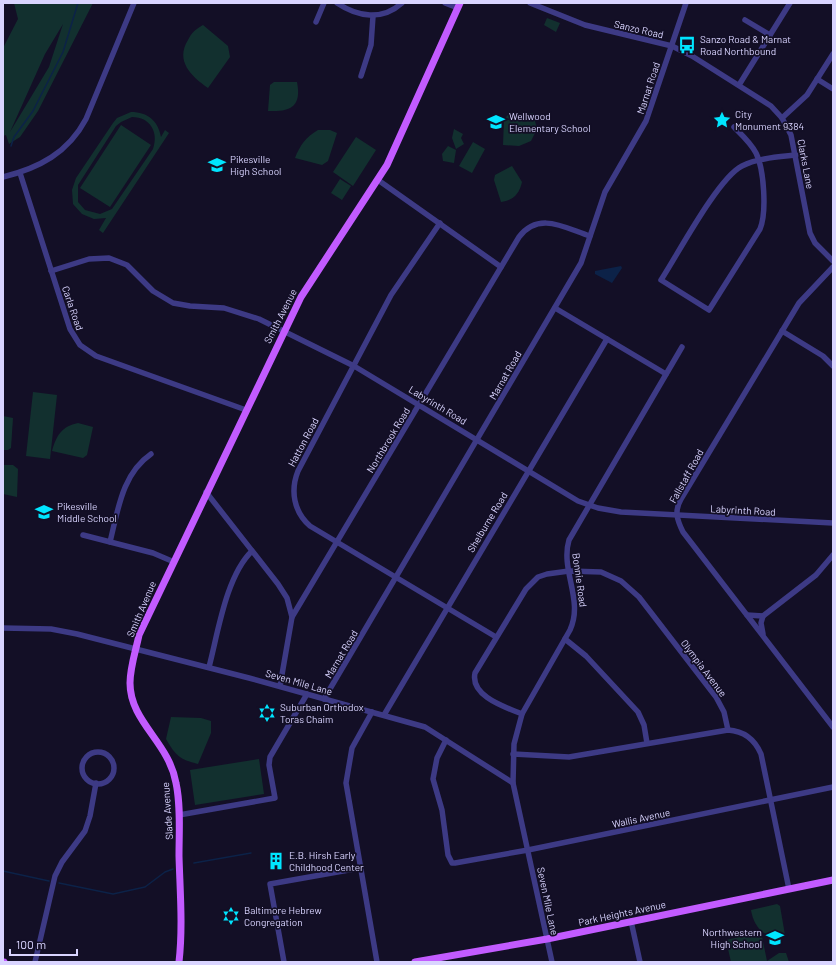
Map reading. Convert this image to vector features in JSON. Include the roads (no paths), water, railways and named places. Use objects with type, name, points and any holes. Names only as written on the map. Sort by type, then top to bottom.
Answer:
[{"type":"main road","name":"Smith Avenue","points":[[136,648],[142,628],[284,331],[306,288],[378,180],[398,143],[459,6]]},
{"type":"main road","name":"Slade Avenue","points":[[136,648],[130,683],[133,702],[141,719],[161,745],[171,764],[177,783],[181,930],[179,962]]},
{"type":"main road","name":"Park Heights Avenue","points":[[415,962],[547,939],[833,880]]},
{"type":"street","points":[[3,177],[33,168],[54,157],[63,150],[77,134],[86,119],[134,3]]},
{"type":"street","points":[[316,22],[324,3]]},
{"type":"street","points":[[337,3],[352,12],[373,16],[387,13],[402,3]]},
{"type":"street","points":[[445,3],[459,6]]},
{"type":"street","name":"Sanzo Road","points":[[530,3],[585,25],[672,46],[692,56],[739,85]]},
{"type":"street","name":"Marnat Road","points":[[324,699],[581,263],[606,192],[642,130],[686,3]]},
{"type":"street","points":[[739,85],[790,3]]},
{"type":"street","points":[[361,76],[371,45],[373,16]]},
{"type":"street","points":[[745,20],[770,35]]},
{"type":"street","points":[[782,118],[804,99],[833,54]]},
{"type":"street","points":[[817,79],[833,89]]},
{"type":"street","name":"Clarks Lane","points":[[739,85],[771,106],[782,118],[791,135],[796,155],[810,232],[815,243],[833,261]]},
{"type":"street","points":[[734,127],[752,147],[758,161],[765,200],[764,218],[760,229],[709,310],[661,280],[723,182],[738,168],[758,161],[796,155]]},
{"type":"street","name":"Carla Road","points":[[20,173],[72,334],[86,349],[96,356],[246,410]]},
{"type":"street","points":[[378,180],[501,267]]},
{"type":"street","name":"Hatton Road","points":[[440,223],[390,295],[298,471],[294,484],[296,506],[301,517],[310,526],[496,637]]},
{"type":"street","name":"Northbrook Road","points":[[280,686],[292,617],[523,232],[538,223],[553,224],[590,236]]},
{"type":"street","name":"Labyrinth Road","points":[[51,271],[89,258],[110,258],[121,261],[132,268],[153,291],[166,300],[190,306],[234,310],[259,319],[354,366],[529,470],[578,501],[588,505],[621,512],[833,523]]},
{"type":"street","name":"Fallstaff Road","points":[[833,267],[806,294],[782,331],[681,499],[676,515],[683,532],[833,727]]},
{"type":"street","points":[[555,308],[666,374]]},
{"type":"street","points":[[782,331],[823,356],[833,366]]},
{"type":"street","name":"Shelburne Road","points":[[384,715],[607,339]]},
{"type":"street","name":"Bonnie Road","points":[[513,783],[513,754],[515,735],[522,714],[573,624],[575,601],[569,572],[567,545],[588,505],[682,347]]},
{"type":"street","points":[[110,542],[130,476],[137,465],[151,454]]},
{"type":"street","points":[[206,492],[287,598],[292,617]]},
{"type":"street","points":[[83,535],[153,553],[174,562]]},
{"type":"street","points":[[209,667],[229,593],[241,565],[252,551]]},
{"type":"street","points":[[763,636],[761,623],[763,616],[816,575],[833,555]]},
{"type":"street","name":"Olympia Avenue","points":[[522,714],[502,705],[479,691],[474,681],[478,668],[496,637],[533,581],[547,574],[592,571],[608,574],[621,580],[633,591],[716,697],[724,712],[728,730]]},
{"type":"street","points":[[747,615],[763,616]]},
{"type":"street","name":"Seven Mile Lane","points":[[3,628],[59,630],[136,648],[280,686],[425,727],[513,783],[552,962]]},
{"type":"street","points":[[565,640],[586,656],[638,712],[644,725],[647,744]]},
{"type":"street","points":[[179,815],[275,798],[269,765],[270,757],[306,694]]},
{"type":"street","points":[[372,712],[352,748],[347,776],[348,802],[377,962]]},
{"type":"street","points":[[513,754],[569,757],[728,730],[744,734],[759,748],[763,759],[789,889]]},
{"type":"street","name":"Wallis Avenue","points":[[446,740],[437,758],[433,778],[442,810],[448,855],[452,863],[460,863],[528,850],[833,787]]},
{"type":"street","points":[[101,752],[109,757],[114,770],[106,782],[96,784],[86,778],[82,768],[83,764],[92,754],[101,752]]},
{"type":"street","points":[[35,962],[55,876],[62,862],[85,831],[90,816],[96,784]]},
{"type":"street","points":[[284,962],[270,884],[360,868]]},
{"type":"street","points":[[631,921],[640,962]]},
{"type":"water","points":[[621,266],[622,268],[612,283],[595,274],[595,271]]},
{"type":"waterway","points":[[11,146],[14,137],[33,111],[63,52],[78,3]]},
{"type":"waterway","points":[[194,863],[251,853]]},
{"type":"waterway","points":[[59,883],[113,894],[145,887],[165,872],[173,869]]},
{"type":"waterway","points":[[3,871],[49,881]]},
{"type":"place","name":"Sanzo Road & Marnat Road Northbound","points":[[687,45]]},
{"type":"place","name":"City Monument 9384","points":[[722,120]]},
{"type":"place","name":"Wellwood Elementary School","points":[[496,122]]},
{"type":"place","name":"Pikesville High School","points":[[217,165]]},
{"type":"place","name":"Pikesville Middle School","points":[[44,512]]},
{"type":"place","name":"Suburban Orthodox Toras Chaim","points":[[267,713]]},
{"type":"place","name":"E.B. Hirsh Early Childhood Center","points":[[276,861]]},
{"type":"place","name":"Baltimore Hebrew Congregation","points":[[231,916]]},
{"type":"place","name":"Northwestern High School","points":[[775,938]]}]
